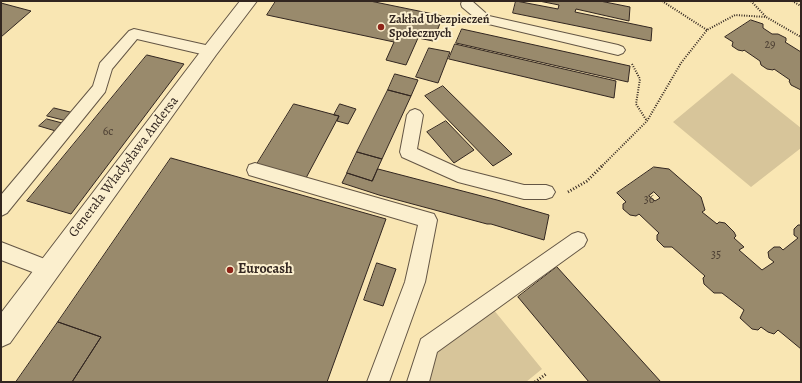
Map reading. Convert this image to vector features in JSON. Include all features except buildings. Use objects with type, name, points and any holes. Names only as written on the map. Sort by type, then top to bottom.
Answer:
[{"type":"street","name":"Generała Władysława Andersa","points":[[1,334],[210,51],[249,1]]},
{"type":"lane","points":[[454,1],[467,2],[485,19],[618,50]]},
{"type":"lane","points":[[1,208],[100,88],[105,67],[134,34],[210,51]]},
{"type":"lane","points":[[415,115],[408,152],[458,174],[524,192],[546,192]]},
{"type":"lane","points":[[255,170],[428,220],[415,282],[378,382]]},
{"type":"lane","points":[[418,382],[428,346],[578,240]]},
{"type":"lane","points":[[1,251],[48,269]]},
{"type":"path","points":[[662,1],[707,30]]},
{"type":"path","points":[[751,1],[766,17],[801,37]]},
{"type":"path","points":[[792,1],[801,6]]},
{"type":"path","points":[[567,193],[587,180],[647,120],[681,63],[707,30],[735,15],[766,17]]},
{"type":"path","points":[[618,50],[640,73],[641,82],[636,104],[647,120]]},
{"type":"path","points":[[535,382],[546,374]]},
{"type":"shaded area","points":[[732,73],[801,128],[801,148],[751,187],[673,122]]},
{"type":"shaded area","points":[[493,309],[542,369],[526,382],[426,382],[435,352]]},
{"type":"place","name":"Zakład Ubezpieczeń Społecznych","points":[[381,27]]},
{"type":"place","name":"Eurocash","points":[[230,270]]}]
